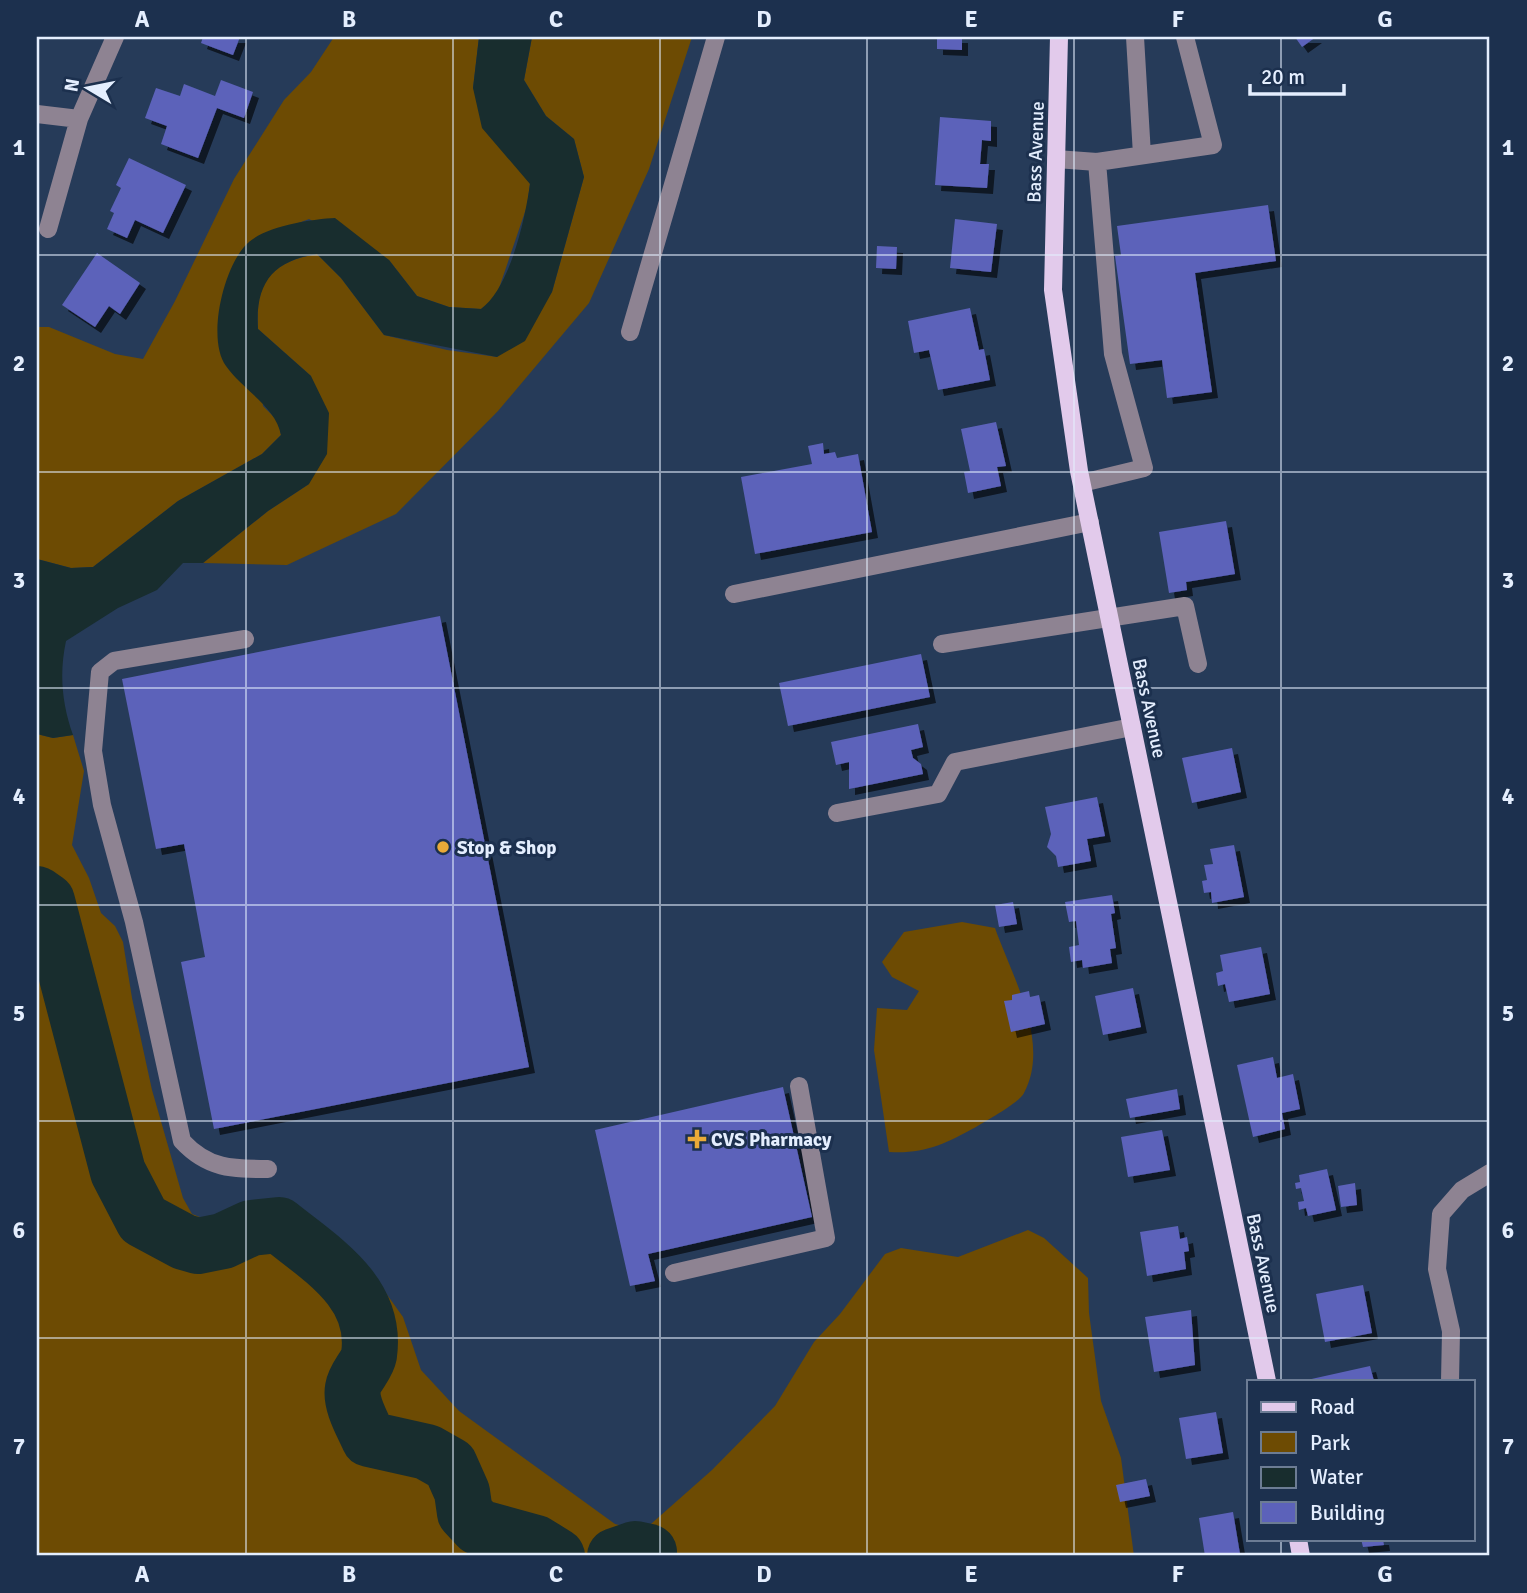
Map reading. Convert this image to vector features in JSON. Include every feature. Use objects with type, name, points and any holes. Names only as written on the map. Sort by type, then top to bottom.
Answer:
[{"type":"main road","name":"Bass Avenue","points":[[1059,37],[1053,290],[1082,483],[1267,1380]]},
{"type":"street","points":[[48,229],[79,119],[115,37]]},
{"type":"street","points":[[630,332],[716,37]]},
{"type":"street","points":[[1135,37],[1142,155]]},
{"type":"street","points":[[1056,159],[1097,162],[1213,145],[1185,37]]},
{"type":"street","points":[[37,114],[79,119]]},
{"type":"street","points":[[1082,483],[1144,468],[1113,354],[1097,162]]},
{"type":"street","points":[[734,594],[1090,522]]},
{"type":"street","points":[[942,645],[1185,606],[1198,663]]},
{"type":"street","points":[[245,639],[114,661],[100,672],[93,751],[102,805],[134,922],[182,1141],[197,1158],[231,1169],[268,1169]]},
{"type":"street","points":[[837,813],[938,794],[955,761],[1132,727]]},
{"type":"street","points":[[674,1273],[826,1238],[799,1086]]},
{"type":"street","points":[[1450,1380],[1451,1331],[1437,1269],[1441,1214],[1462,1190],[1490,1173]]},
{"type":"green space","points":[[334,37],[479,37],[473,88],[530,183],[527,206],[496,297],[481,309],[449,307],[417,296],[389,260],[309,219],[249,242],[263,406],[278,421],[281,435],[262,454],[178,501],[93,567],[71,568],[37,559],[37,327],[49,327],[115,354],[143,359],[175,301],[234,179],[284,100],[311,72]]},
{"type":"green space","points":[[532,37],[692,37],[649,169],[589,303],[498,411],[396,514],[287,565],[203,563],[268,511],[309,484],[311,376],[258,329],[259,299],[269,277],[277,269],[288,262],[317,254],[341,278],[384,335],[447,350],[497,357],[552,292],[584,177],[574,139],[546,116],[524,80]]},
{"type":"green space","points":[[37,734],[53,738],[73,735],[84,771],[72,845],[89,878],[101,913],[115,926],[123,942],[152,1090],[183,1198],[192,1214],[210,1221],[288,1212],[327,1235],[360,1260],[383,1289],[403,1317],[421,1370],[459,1411],[615,1524],[643,1531],[712,1470],[775,1406],[814,1342],[840,1314],[885,1254],[901,1248],[958,1257],[1028,1230],[1044,1238],[1088,1278],[1089,1313],[1101,1401],[1121,1458],[1134,1556],[37,1556]]},
{"type":"green space","points":[[962,922],[995,928],[1026,1010],[1033,1053],[1031,1074],[1024,1093],[1016,1102],[976,1127],[934,1147],[889,1152],[874,1050],[877,1008],[907,1010],[919,991],[892,977],[882,962],[904,932]]},
{"type":"water","points":[[479,37],[532,37],[524,80],[546,116],[574,139],[584,177],[552,292],[525,341],[497,357],[384,335],[341,278],[317,254],[288,262],[278,269],[263,287],[258,329],[311,376],[329,413],[327,454],[309,484],[268,511],[203,563],[183,563],[157,590],[118,608],[66,641],[63,689],[73,735],[53,738],[37,734],[37,559],[71,568],[93,567],[178,501],[262,454],[281,435],[273,416],[226,366],[220,354],[218,320],[225,283],[240,252],[249,242],[278,228],[335,218],[389,260],[417,296],[449,307],[481,309],[500,285],[520,234],[530,184],[482,128],[473,88]]},
{"type":"building","points":[[203,37],[240,37],[233,55],[201,43]]},
{"type":"building","points":[[937,37],[962,37],[962,50],[937,49]]},
{"type":"building","points":[[1295,37],[1316,37],[1302,47]]},
{"type":"building","points":[[221,80],[253,92],[244,118],[217,108],[198,158],[161,144],[167,126],[145,118],[156,88],[180,96],[184,84],[215,96]]},
{"type":"building","points":[[940,117],[991,121],[991,141],[982,140],[980,164],[989,164],[987,188],[935,185]]},
{"type":"building","points":[[129,158],[186,185],[163,233],[135,220],[127,238],[107,229],[114,213],[110,211],[121,188],[116,185]]},
{"type":"building","points":[[1268,205],[1276,261],[1195,273],[1212,392],[1167,398],[1162,360],[1130,364],[1115,256],[1121,255],[1117,226]]},
{"type":"building","points":[[955,219],[997,224],[991,272],[950,268]]},
{"type":"building","points":[[877,246],[897,247],[896,269],[876,268]]},
{"type":"building","points":[[97,253],[140,283],[120,314],[109,306],[95,327],[62,305]]},
{"type":"building","points":[[970,308],[979,350],[984,349],[990,380],[938,390],[929,350],[914,353],[908,321]]},
{"type":"building","points":[[996,422],[1006,466],[997,467],[1001,486],[968,493],[964,472],[970,471],[961,429]]},
{"type":"building","points":[[823,443],[824,454],[835,452],[837,458],[858,454],[872,532],[755,554],[741,477],[812,464],[808,446]]},
{"type":"building","points":[[1226,521],[1235,574],[1186,582],[1187,590],[1169,593],[1159,532]]},
{"type":"building","points":[[440,616],[529,1067],[214,1129],[181,962],[205,957],[184,844],[156,849],[122,679]]},
{"type":"building","points":[[921,654],[930,697],[788,726],[779,683]]},
{"type":"building","points":[[918,724],[923,747],[911,750],[913,758],[921,764],[923,774],[849,789],[849,762],[836,765],[831,742]]},
{"type":"building","points":[[1232,748],[1241,792],[1192,803],[1182,758]]},
{"type":"building","points":[[1097,797],[1105,836],[1087,839],[1091,861],[1058,867],[1056,856],[1047,847],[1051,834],[1045,807]]},
{"type":"building","points":[[1234,845],[1244,897],[1212,903],[1211,892],[1204,893],[1202,881],[1207,880],[1204,865],[1213,864],[1210,849]]},
{"type":"building","points":[[1112,895],[1115,913],[1111,914],[1116,948],[1110,949],[1112,963],[1083,968],[1082,960],[1071,962],[1069,947],[1079,945],[1076,921],[1069,922],[1065,902]]},
{"type":"building","points":[[1013,902],[1017,924],[999,927],[995,905]]},
{"type":"building","points":[[1261,947],[1270,994],[1229,1002],[1225,984],[1218,986],[1216,973],[1223,971],[1220,955]]},
{"type":"building","points":[[1133,988],[1141,1027],[1103,1035],[1095,996]]},
{"type":"building","points":[[1029,991],[1030,997],[1039,995],[1045,1024],[1011,1032],[1004,1001],[1012,1000],[1012,995]]},
{"type":"building","points":[[1273,1057],[1277,1078],[1293,1074],[1300,1109],[1282,1113],[1285,1129],[1253,1137],[1237,1065]]},
{"type":"building","points":[[783,1087],[812,1217],[648,1254],[655,1281],[630,1286],[595,1130]]},
{"type":"building","points":[[1177,1089],[1180,1109],[1130,1118],[1126,1099]]},
{"type":"building","points":[[1162,1130],[1170,1170],[1128,1177],[1121,1137]]},
{"type":"building","points":[[1327,1169],[1336,1210],[1308,1216],[1306,1208],[1299,1210],[1298,1202],[1304,1201],[1301,1188],[1296,1189],[1295,1183],[1300,1182],[1299,1175]]},
{"type":"building","points":[[1355,1183],[1357,1205],[1341,1207],[1338,1186]]},
{"type":"building","points":[[1178,1226],[1180,1239],[1187,1237],[1189,1251],[1184,1252],[1186,1269],[1147,1276],[1140,1232]]},
{"type":"building","points":[[1363,1285],[1372,1333],[1325,1342],[1316,1294]]},
{"type":"building","points":[[1191,1310],[1195,1365],[1154,1372],[1145,1317]]},
{"type":"building","points":[[1370,1366],[1374,1380],[1307,1380]]},
{"type":"building","points":[[1216,1412],[1223,1453],[1186,1459],[1179,1418]]},
{"type":"building","points":[[1146,1479],[1150,1496],[1120,1502],[1116,1485]]},
{"type":"building","points":[[1233,1512],[1240,1554],[1205,1556],[1199,1518]]},
{"type":"building","points":[[1361,1540],[1383,1540],[1384,1545],[1363,1547]]},
{"type":"waterway","points":[[37,894],[47,901],[118,1172],[143,1220],[184,1242],[198,1246],[223,1241],[251,1228],[279,1225],[312,1251],[343,1279],[356,1295],[365,1313],[369,1355],[354,1384],[353,1401],[369,1439],[427,1452],[450,1465],[462,1492],[465,1513],[478,1527],[536,1543],[557,1556]]},
{"type":"waterway","points":[[615,1556],[635,1549],[649,1552]]},
{"type":"waterway","points":[[649,1552],[650,1556]]},
{"type":"place","name":"Stop & Shop","points":[[443,847]]},
{"type":"place","name":"CVS Pharmacy","points":[[697,1139]]}]
